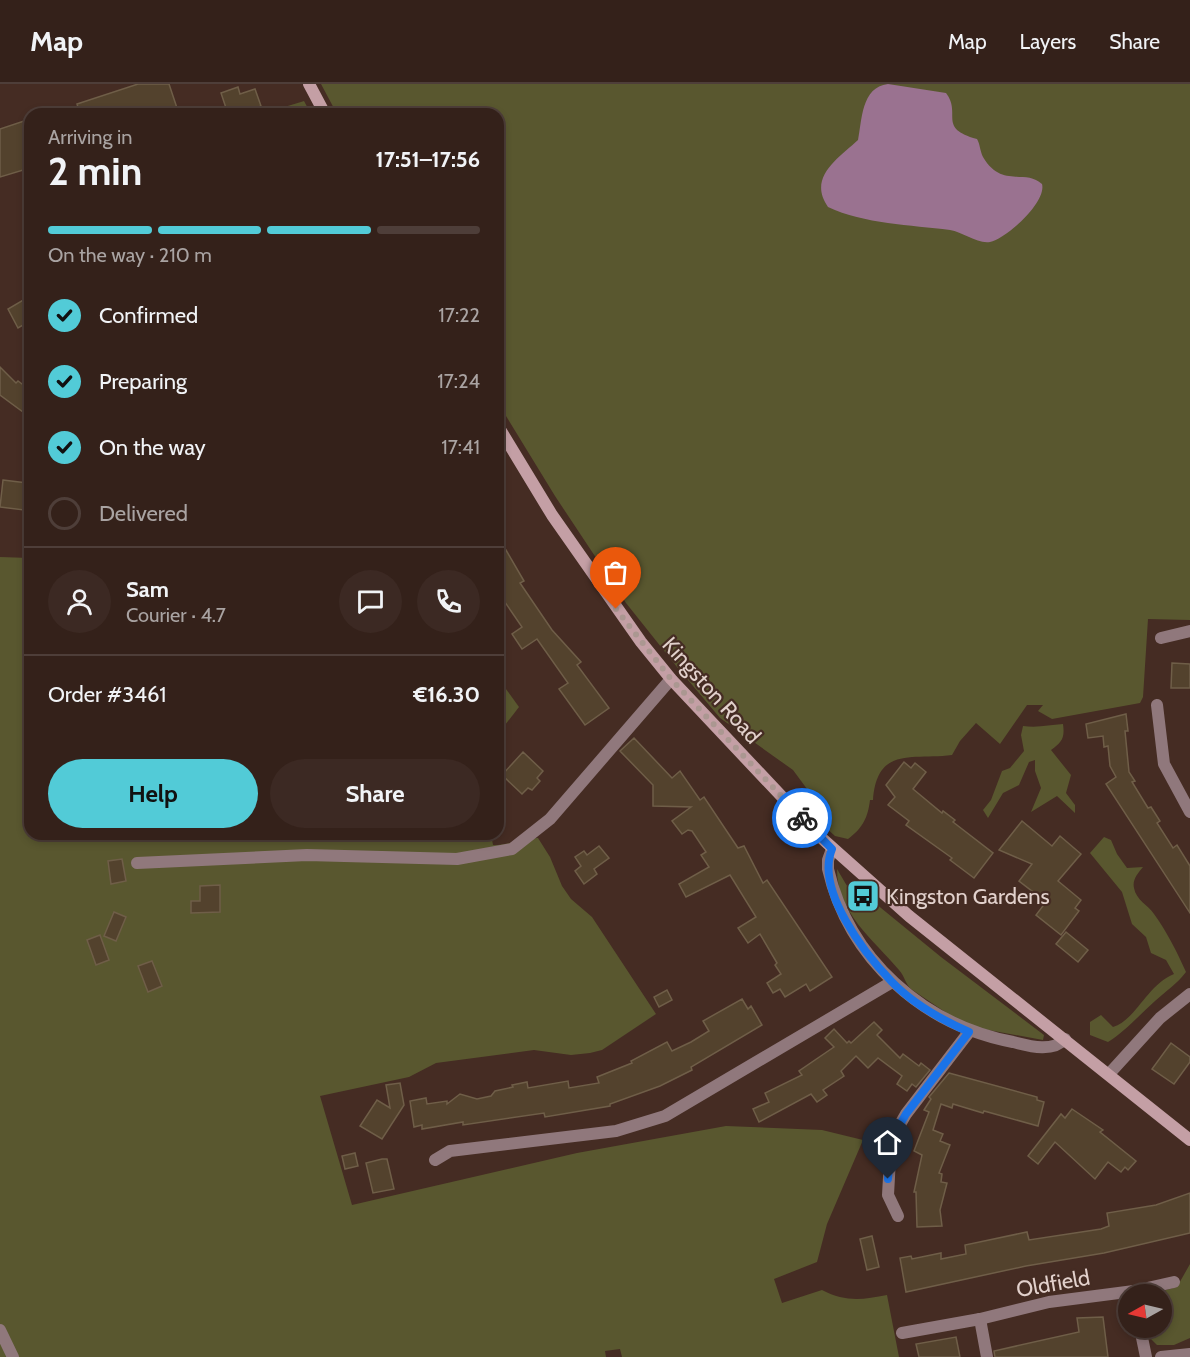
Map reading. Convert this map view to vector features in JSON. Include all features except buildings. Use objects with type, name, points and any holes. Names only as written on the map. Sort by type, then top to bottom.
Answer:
[{"type":"main road","points":[[309,84],[322,108]]},
{"type":"main road","name":"Kingston Road","points":[[504,436],[587,567],[641,642],[671,679],[832,849],[909,916],[1190,1140]]},
{"type":"street","points":[[1161,638],[1190,632]]},
{"type":"street","points":[[137,863],[307,855],[457,859],[512,849],[550,819],[671,679]]},
{"type":"street","points":[[1157,705],[1164,764],[1184,795],[1190,812]]},
{"type":"street","points":[[832,849],[828,869],[847,924],[892,982],[930,1011],[969,1032],[1042,1047],[1053,1047],[1065,1039]]},
{"type":"street","points":[[435,1160],[450,1151],[616,1131],[665,1116],[892,982]]},
{"type":"street","points":[[1109,1074],[1160,1018],[1190,994]]},
{"type":"street","points":[[898,1216],[888,1195],[891,1140],[906,1114],[969,1032]]},
{"type":"street","name":"Oldfield","points":[[1167,1284],[1174,1282]]},
{"type":"street","name":"Oldfield","points":[[902,1333],[980,1319],[1049,1302],[1118,1295]]},
{"type":"street","points":[[980,1319],[987,1357]]},
{"type":"street","points":[[0,1330],[13,1357]]},
{"type":"street","points":[[1142,1338],[1146,1357]]},
{"type":"street","points":[[1161,1357],[1190,1354]]},
{"type":"shaded area","points":[[321,84],[1190,84],[1190,620],[1148,619],[1143,697],[1140,703],[1052,719],[1038,711],[1043,705],[1027,705],[1000,744],[976,723],[960,741],[952,755],[910,757],[889,763],[881,771],[873,800],[870,800],[868,812],[861,826],[848,839],[835,836],[824,826],[807,789],[793,770],[720,718],[626,603],[555,496],[504,413],[504,108],[334,108]]},
{"type":"shaded area","points":[[888,84],[946,93],[952,108],[954,125],[965,135],[977,139],[983,157],[990,167],[1006,175],[1028,178],[1042,184],[1042,192],[1038,200],[1024,219],[1006,234],[985,242],[950,230],[872,220],[828,207],[822,196],[823,177],[835,161],[858,140],[864,106],[872,91]]},
{"type":"shaded area","points":[[304,101],[308,108],[281,108]]},
{"type":"shaded area","points":[[0,557],[24,558],[24,840],[492,840],[493,845],[538,838],[550,857],[562,886],[571,899],[592,917],[656,1014],[602,1050],[590,1053],[571,1055],[534,1050],[436,1063],[409,1077],[320,1096],[352,1205],[577,1153],[726,1126],[822,1130],[863,1140],[827,1224],[817,1262],[774,1279],[782,1303],[822,1290],[838,1297],[854,1299],[887,1295],[899,1357],[622,1357],[620,1349],[605,1351],[606,1357],[0,1357]]},
{"type":"shaded area","points":[[504,686],[519,707],[504,726]]},
{"type":"shaded area","points":[[1063,724],[1062,739],[1051,750],[1071,775],[1066,793],[1075,805],[1075,813],[1057,796],[1031,812],[1041,788],[1035,771],[1035,760],[1029,762],[1019,785],[1003,793],[988,818],[983,810],[991,800],[1002,771],[1010,768],[1024,751],[1021,735],[1023,726]]},
{"type":"shaded area","points":[[1104,837],[1111,840],[1127,868],[1143,867],[1135,879],[1135,892],[1163,928],[1186,972],[1127,1028],[1108,1042],[1090,1035],[1090,1022],[1101,1015],[1113,1027],[1121,1023],[1156,986],[1174,974],[1166,960],[1151,953],[1146,937],[1132,924],[1122,892],[1090,853]]},
{"type":"shaded area","points":[[837,869],[850,891],[864,905],[870,899],[941,957],[1044,1035],[1043,1040],[983,1029],[957,1020],[911,989],[903,975],[850,912],[843,899]]},
{"type":"shaded area","points":[[1190,1264],[1190,1338],[1174,1345],[1157,1345],[1150,1338],[1172,1338],[1172,1288],[1177,1287]]},
{"type":"way so far","points":[[616,609],[671,679],[802,818]]},
{"type":"place","name":"Kingston Gardens","points":[[863,896]]},
{"type":"route","points":[[802,818],[832,849],[828,869],[838,904],[847,924],[867,952],[892,982],[915,1001],[947,1022],[969,1032],[906,1114],[891,1140],[888,1179]]}]
